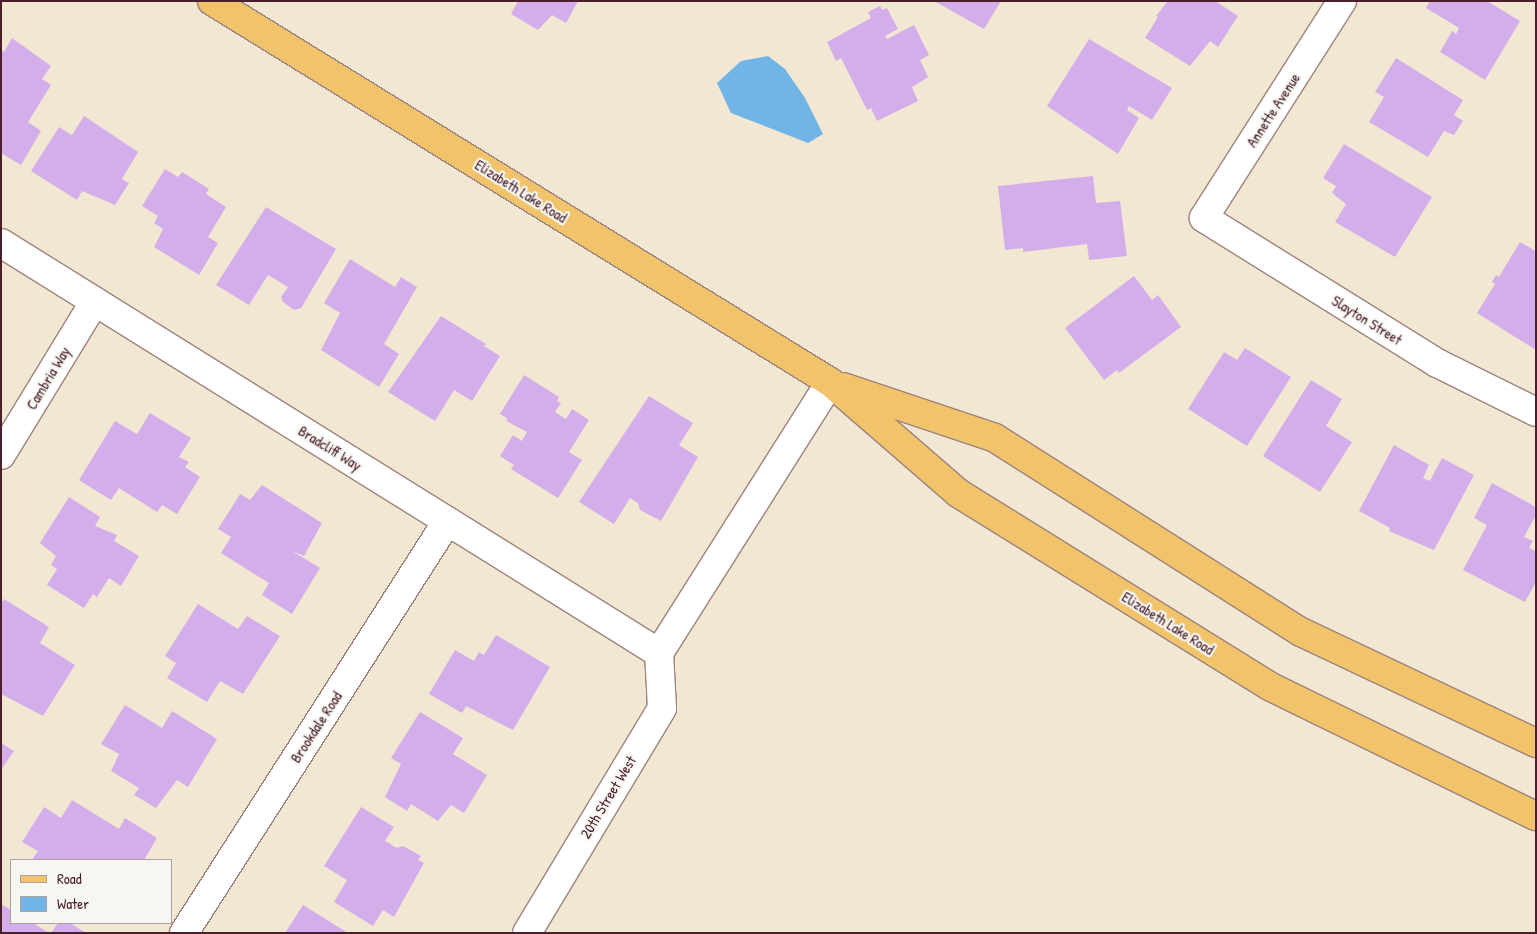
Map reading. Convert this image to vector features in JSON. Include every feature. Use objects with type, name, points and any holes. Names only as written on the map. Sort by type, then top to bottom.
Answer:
[{"type":"main road","name":"Elizabeth Lake Road","points":[[212,1],[830,382],[958,494],[1270,687],[1536,816]]},
{"type":"main road","name":"Elizabeth Lake Road","points":[[830,382],[995,438],[1301,632],[1536,744]]},
{"type":"street","name":"Annette Avenue","points":[[1204,218],[1342,1]]},
{"type":"street","name":"Slayton Street","points":[[1204,218],[1437,363],[1536,412]]},
{"type":"street","name":"Bradcliff Way","points":[[1,243],[659,653]]},
{"type":"street","name":"Cambria Way","points":[[1,455],[95,301]]},
{"type":"street","points":[[659,653],[830,382]]},
{"type":"street","name":"Brookdale Road","points":[[184,933],[448,521]]},
{"type":"street","name":"20th Street West","points":[[527,933],[662,708],[659,653]]},
{"type":"water","points":[[768,56],[785,69],[805,98],[823,134],[808,143],[731,113],[717,83],[741,61]]},
{"type":"building","points":[[518,1],[578,1],[566,23],[552,15],[538,30],[511,14]]},
{"type":"building","points":[[934,1],[1001,1],[984,29]]},
{"type":"building","points":[[1168,1],[1215,1],[1238,16],[1218,47],[1210,41],[1190,66],[1145,38],[1158,17],[1156,16]]},
{"type":"building","points":[[1430,1],[1487,1],[1520,21],[1485,80],[1440,52],[1452,31],[1456,34],[1459,28],[1426,8]]},
{"type":"building","points":[[880,6],[882,10],[887,8],[898,29],[885,36],[887,39],[914,25],[929,55],[920,60],[928,77],[912,87],[918,101],[877,121],[871,108],[867,110],[841,58],[836,61],[827,42],[871,18],[868,12]]},
{"type":"building","points":[[12,38],[51,66],[42,79],[51,85],[28,122],[41,131],[21,165],[1,153],[1,50],[4,52]]},
{"type":"building","points":[[1089,39],[1172,88],[1152,120],[1129,106],[1127,110],[1139,118],[1118,154],[1047,106]]},
{"type":"building","points":[[1396,58],[1463,100],[1454,115],[1463,121],[1454,135],[1444,131],[1428,157],[1369,122],[1384,97],[1375,92]]},
{"type":"building","points":[[84,116],[138,152],[122,179],[129,183],[115,205],[82,191],[77,200],[31,171],[59,127],[72,135]]},
{"type":"building","points":[[1344,144],[1432,197],[1395,257],[1335,222],[1346,204],[1332,193],[1336,186],[1323,178]]},
{"type":"building","points":[[165,169],[178,177],[182,172],[209,189],[206,194],[226,207],[208,237],[218,243],[199,275],[154,247],[163,229],[154,223],[158,216],[142,206]]},
{"type":"building","points":[[1093,176],[1096,203],[1120,201],[1127,256],[1089,260],[1087,244],[1023,252],[1023,248],[1005,250],[998,186]]},
{"type":"building","points":[[266,207],[336,249],[301,308],[294,310],[283,302],[281,297],[288,287],[268,275],[249,305],[216,285]]},
{"type":"building","points":[[1520,242],[1536,251],[1536,350],[1477,313],[1495,284],[1492,282],[1496,275],[1499,277]]},
{"type":"building","points":[[350,259],[395,287],[401,277],[417,287],[384,344],[399,354],[379,387],[321,350],[340,313],[324,303]]},
{"type":"building","points":[[1134,276],[1152,300],[1158,295],[1181,327],[1119,373],[1117,370],[1104,380],[1065,328]]},
{"type":"building","points":[[441,316],[486,344],[484,346],[500,356],[472,401],[454,390],[435,421],[388,392]]},
{"type":"building","points":[[1245,348],[1291,377],[1247,446],[1188,409],[1224,352],[1237,360]]},
{"type":"building","points":[[524,375],[559,397],[557,401],[561,403],[555,412],[566,419],[572,409],[589,420],[569,452],[582,460],[558,498],[511,469],[514,465],[500,456],[513,435],[522,441],[527,432],[506,421],[508,419],[500,414]]},
{"type":"building","points":[[1311,380],[1342,399],[1326,426],[1352,442],[1320,492],[1263,456]]},
{"type":"building","points":[[649,396],[693,423],[679,445],[698,457],[661,521],[640,510],[638,503],[630,498],[614,524],[579,502]]},
{"type":"building","points":[[150,413],[191,438],[179,457],[189,462],[185,467],[200,477],[177,514],[162,505],[157,512],[119,488],[111,500],[79,480],[115,421],[137,434]]},
{"type":"building","points":[[1394,445],[1429,465],[1423,478],[1430,481],[1442,458],[1474,475],[1434,550],[1389,531],[1390,528],[1359,511]]},
{"type":"building","points":[[1492,483],[1536,507],[1536,515],[1524,537],[1533,541],[1529,548],[1536,551],[1536,582],[1525,602],[1463,570],[1487,525],[1474,518]]},
{"type":"building","points":[[262,485],[322,523],[304,556],[292,551],[320,568],[292,614],[262,595],[269,583],[221,553],[231,537],[218,529],[240,494],[250,500]]},
{"type":"building","points":[[69,497],[100,517],[95,526],[117,535],[114,541],[139,556],[121,586],[109,578],[97,597],[93,594],[84,608],[47,585],[57,569],[51,565],[56,556],[40,543]]},
{"type":"building","points":[[4,599],[49,627],[40,643],[75,665],[43,716],[1,694],[1,604]]},
{"type":"building","points":[[198,604],[238,629],[247,616],[280,636],[243,694],[220,681],[207,702],[167,678],[176,663],[165,656]]},
{"type":"building","points":[[496,635],[550,667],[513,730],[466,706],[462,713],[429,694],[455,650],[474,661],[479,652],[484,655]]},
{"type":"building","points":[[125,705],[162,728],[172,711],[217,739],[188,787],[177,780],[156,808],[134,795],[139,788],[111,771],[119,754],[101,744]]},
{"type":"building","points":[[420,712],[463,738],[453,754],[487,775],[464,813],[451,805],[438,821],[411,804],[407,811],[385,797],[401,764],[391,758]]},
{"type":"building","points":[[1,743],[14,751],[1,770]]},
{"type":"building","points":[[72,800],[119,829],[125,818],[157,838],[145,859],[33,859],[38,851],[22,842],[44,807],[61,818]]},
{"type":"building","points":[[361,807],[394,827],[385,841],[397,848],[403,846],[421,856],[418,860],[424,863],[394,917],[383,910],[373,926],[334,902],[347,880],[324,866]]},
{"type":"building","points":[[1,904],[10,909],[10,924],[35,924],[49,933],[1,933]]},
{"type":"building","points":[[303,905],[348,933],[285,933]]},
{"type":"building","points":[[57,924],[72,924],[86,933],[51,933]]}]
